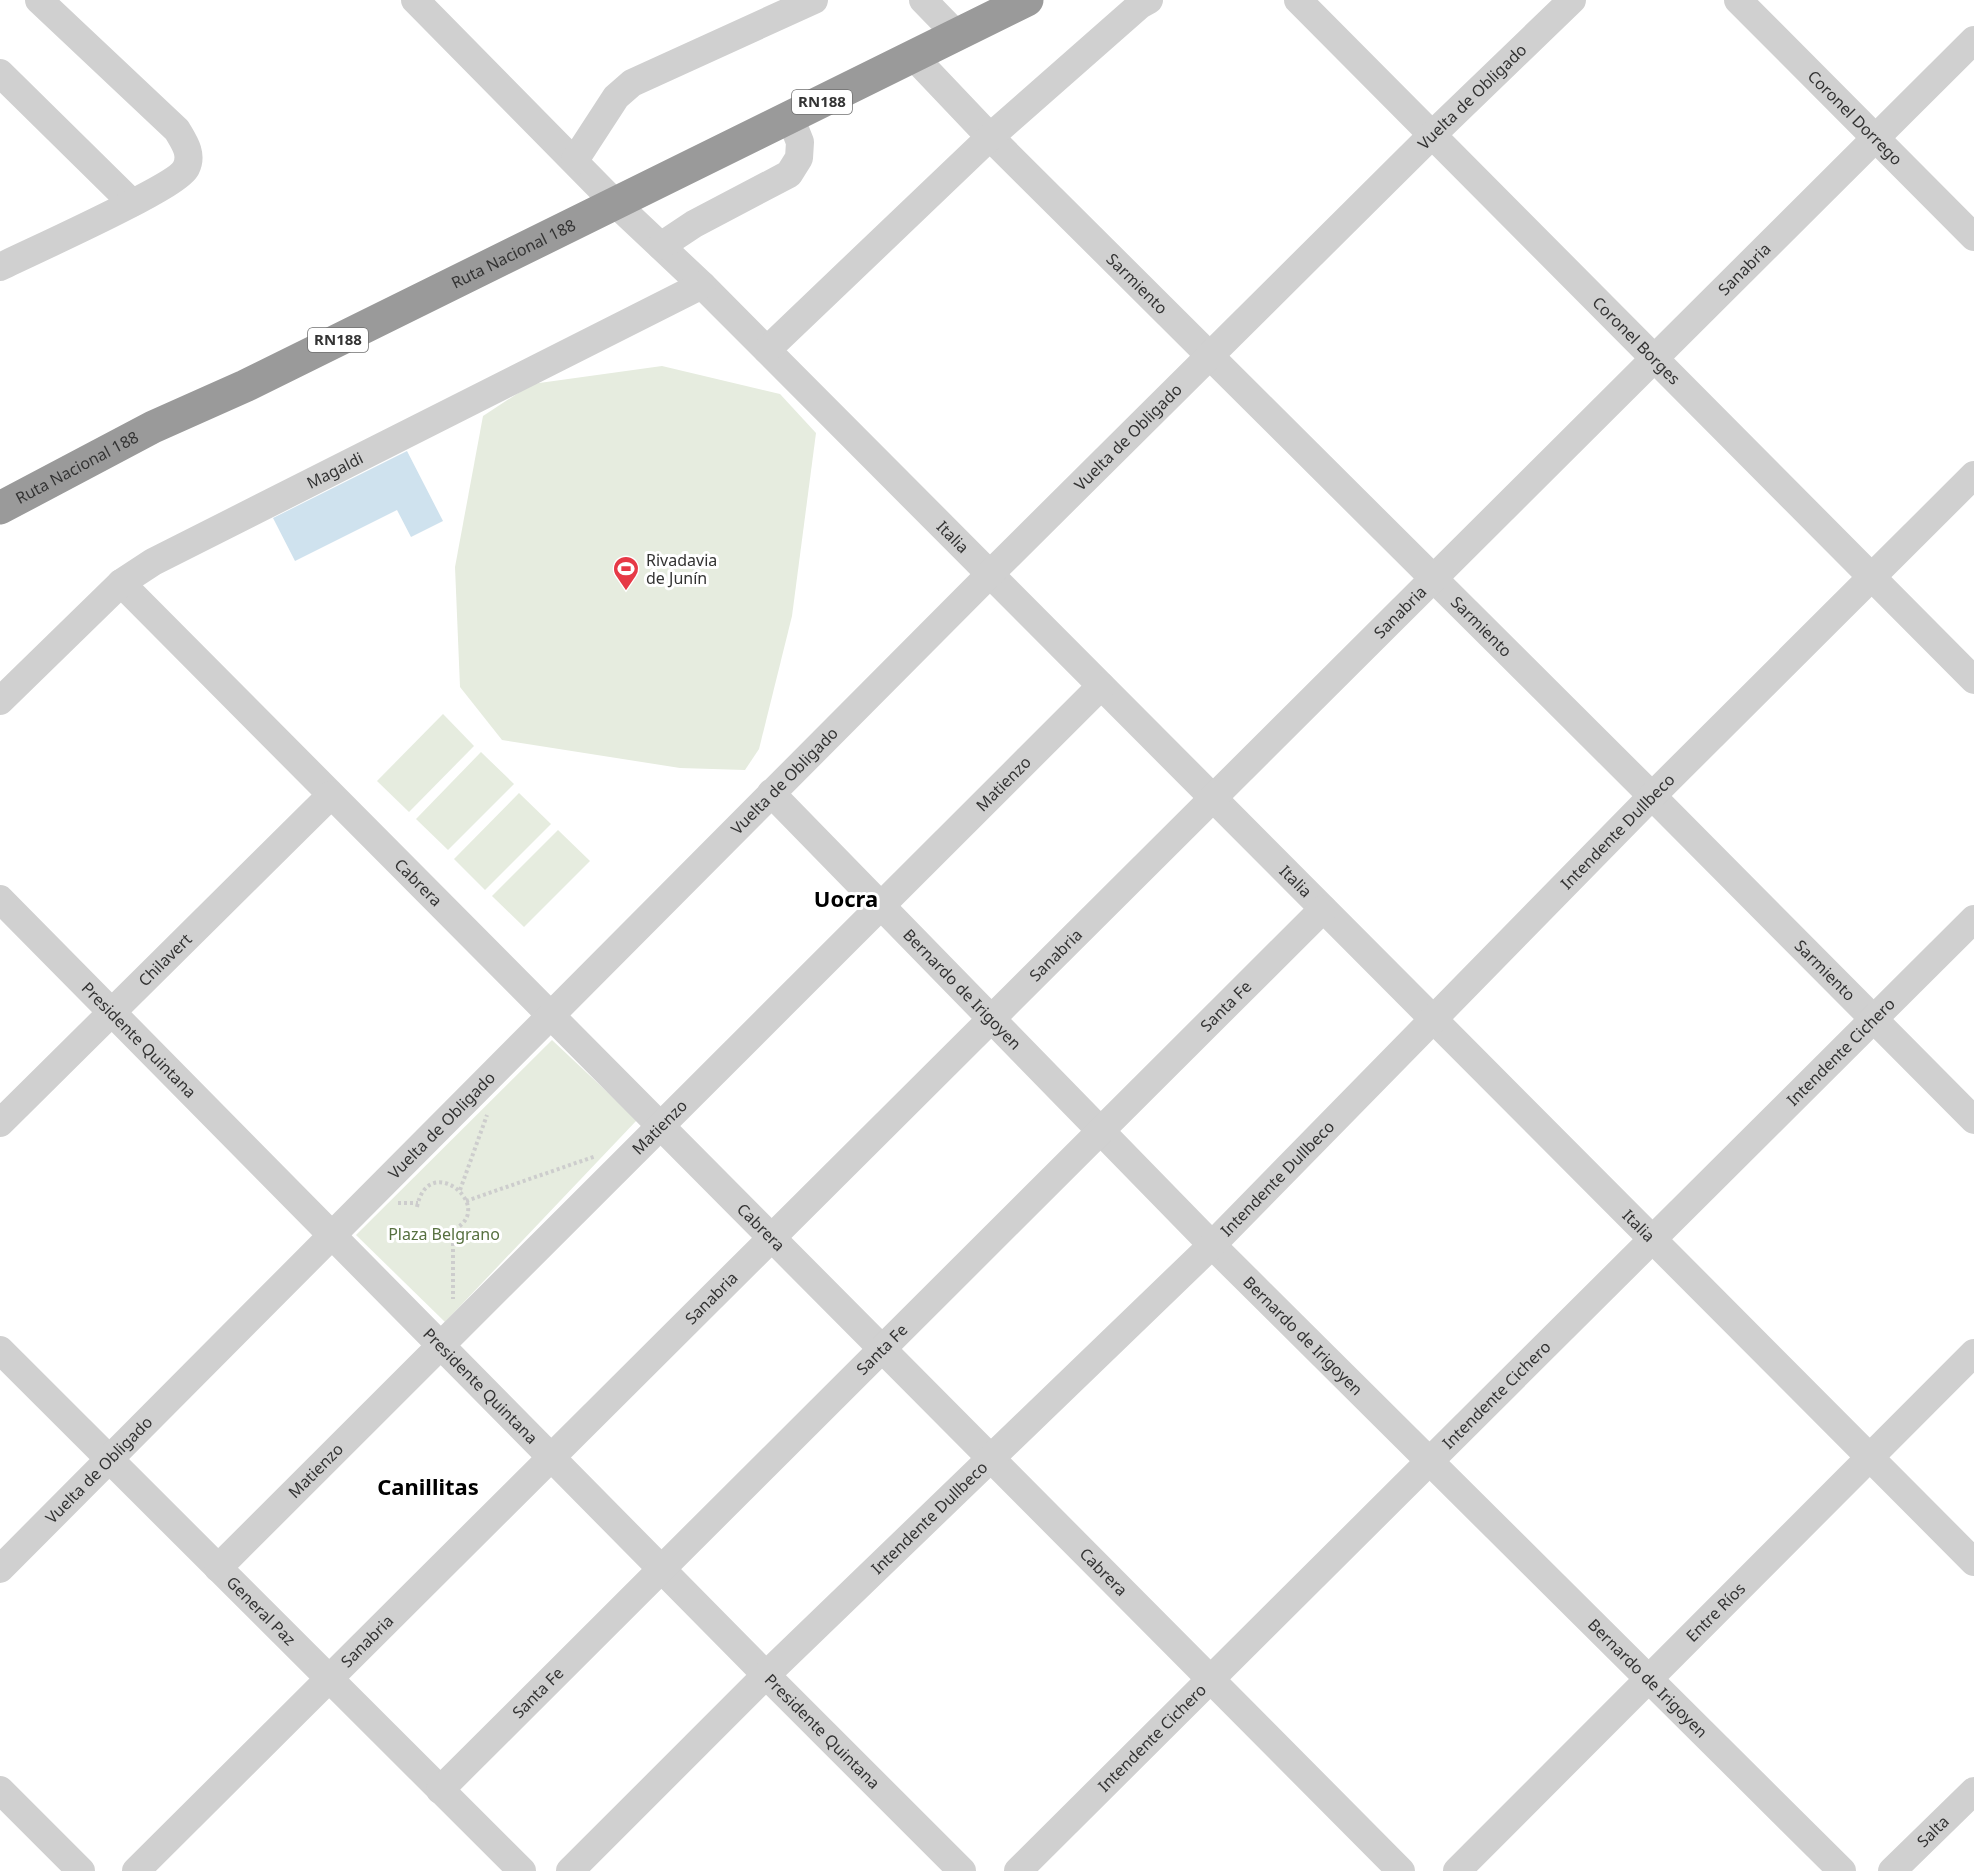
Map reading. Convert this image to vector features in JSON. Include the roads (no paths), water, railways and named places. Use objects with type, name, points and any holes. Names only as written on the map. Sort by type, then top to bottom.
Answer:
[{"type":"highway","name":"Ruta Nacional 188","points":[[0,508],[153,427],[245,386],[1028,0]]},
{"type":"street","points":[[0,267],[132,203],[180,176],[187,167],[189,151],[177,130],[39,0]]},
{"type":"street","name":"Italia","points":[[415,0],[615,203],[767,350],[1974,1562]]},
{"type":"street","points":[[575,160],[616,98],[632,83],[814,0]]},
{"type":"street","points":[[923,0],[957,35]]},
{"type":"street","points":[[767,350],[990,137],[1140,5],[1149,0]]},
{"type":"street","name":"Coronel Borges","points":[[1298,0],[1974,680]]},
{"type":"street","name":"Vuelta de Obligado","points":[[0,1569],[990,574],[1432,135],[1572,0]]},
{"type":"street","name":"Coronel Dorrego","points":[[1738,0],[1974,237]]},
{"type":"street","name":"Sanabria","points":[[136,1871],[1974,40]]},
{"type":"street","name":"Sarmiento","points":[[914,57],[990,137],[1434,578],[1974,1120]]},
{"type":"street","points":[[0,74],[132,203]]},
{"type":"street","points":[[661,246],[694,224],[789,174],[799,158],[800,142],[790,117]]},
{"type":"street","name":"Magaldi","points":[[0,701],[121,583],[153,562],[702,285]]},
{"type":"street","name":"Intendente Dullbeco","points":[[570,1871],[765,1675],[1212,1245],[1652,796],[1974,475]]},
{"type":"street","name":"Cabrera","points":[[121,583],[1401,1871]]},
{"type":"street","name":"Matienzo","points":[[218,1568],[1101,686]]},
{"type":"street","name":"Bernardo de Irigoyen","points":[[771,793],[1212,1245],[1842,1871]]},
{"type":"street","name":"Chilavert","points":[[0,1123],[331,795]]},
{"type":"street","name":"Presidente Quintana","points":[[0,899],[330,1235],[446,1340],[551,1458],[962,1871]]},
{"type":"street","name":"Santa Fe","points":[[440,1790],[1323,909]]},
{"type":"street","name":"Intendente Cichero","points":[[1018,1871],[1974,919]]},
{"type":"street","name":"General Paz","points":[[0,1350],[522,1871]]},
{"type":"street","name":"Entre Ríos","points":[[1457,1871],[1974,1353]]},
{"type":"street","points":[[0,1790],[81,1871]]},
{"type":"street","name":"Salta","points":[[1892,1871],[1974,1791]]},
{"type":"water","points":[[407,451],[443,521],[411,537],[397,510],[295,561],[273,518]]},
{"type":"place","name":"Rivadavia de Junín","points":[[626,592]]},
{"type":"district","name":"Uocra","points":[[846,899]]},
{"type":"district","name":"Canillitas","points":[[428,1487]]},
{"type":"park label","name":"Plaza Belgrano","points":[[444,1234]]}]
